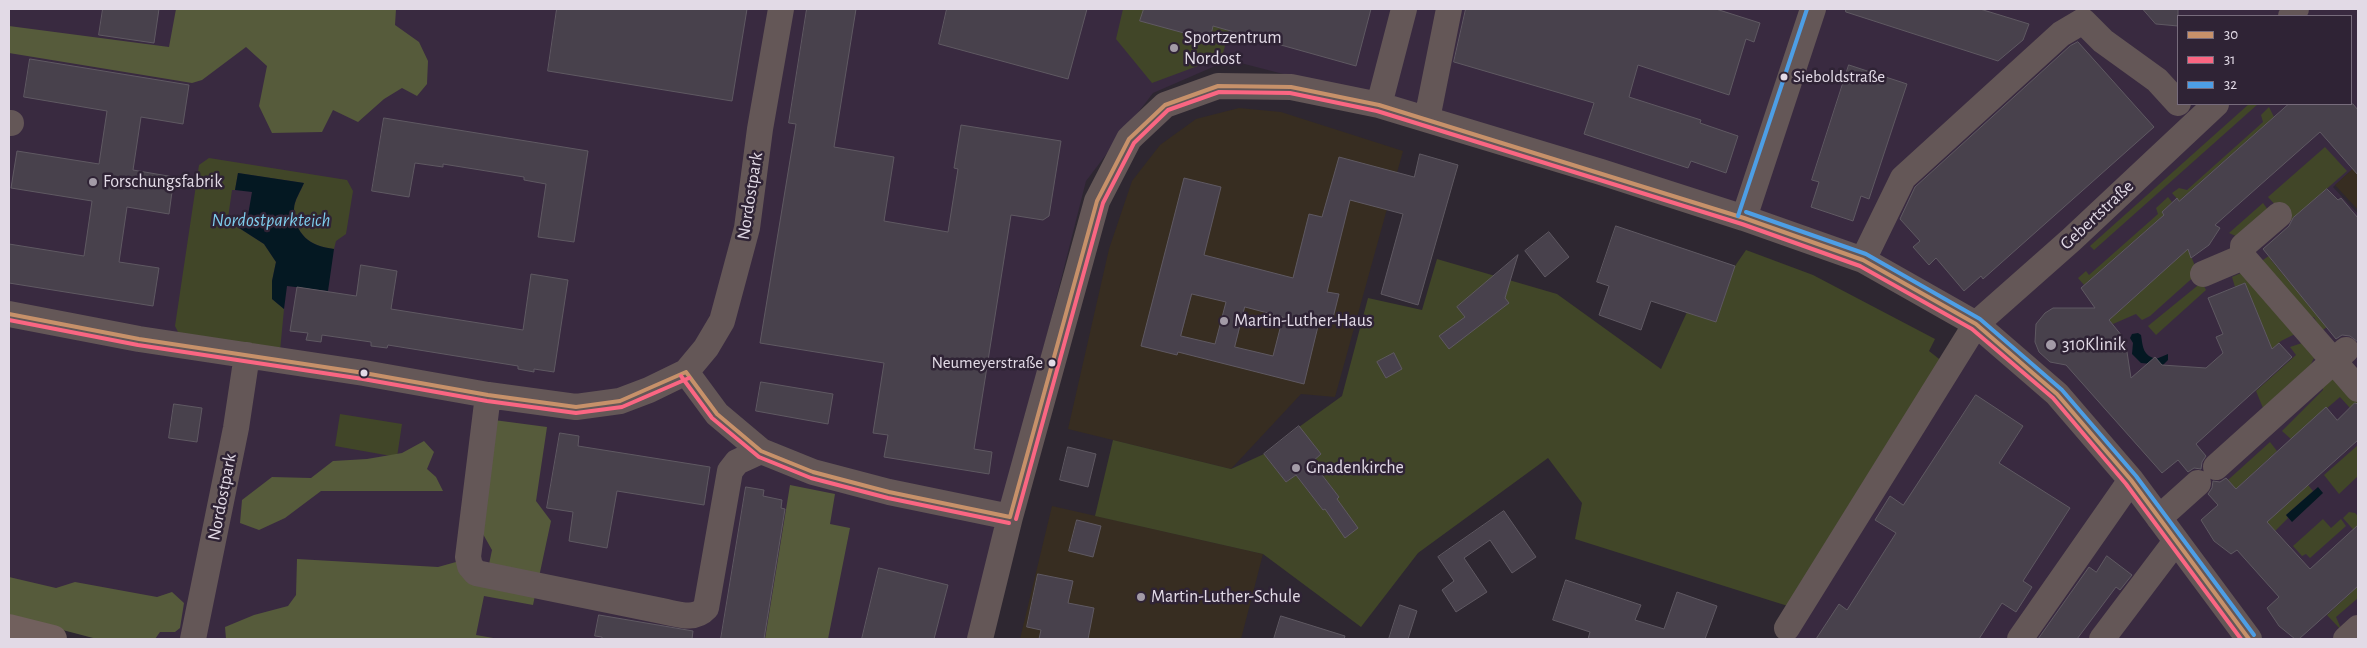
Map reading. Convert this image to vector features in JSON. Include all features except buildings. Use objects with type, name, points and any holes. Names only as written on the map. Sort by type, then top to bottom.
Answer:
[{"type":"main road","points":[[9,628],[53,639]]},
{"type":"street","name":"Nordostpark","points":[[9,314],[139,339],[488,395],[576,407],[620,401],[649,390],[686,372],[706,348],[722,321],[747,228],[760,129],[781,9]]},
{"type":"street","points":[[1379,105],[1404,9]]},
{"type":"street","points":[[1427,119],[1449,9]]},
{"type":"street","points":[[1744,218],[1814,9]]},
{"type":"street","points":[[1863,260],[1903,178],[2061,34],[2083,21],[2103,41],[2157,80],[2177,102]]},
{"type":"street","points":[[980,639],[1010,517],[1097,201],[1129,139],[1165,105],[1218,86],[1291,87],[1379,105],[1744,218],[1863,260],[1976,324],[2057,394],[2131,480],[2249,639]]},
{"type":"street","name":"Gebertstraße","points":[[1786,628],[1976,324],[2071,240],[2184,110],[2211,105]]},
{"type":"street","points":[[2279,215],[2242,246],[2243,257],[2339,355],[2358,388]]},
{"type":"street","points":[[2203,274],[2243,257]]},
{"type":"street","name":"Nordostpark","points":[[193,639],[236,428],[247,355]]},
{"type":"street","points":[[2159,518],[2339,355]]},
{"type":"street","points":[[686,372],[717,414],[761,451],[814,472],[889,492],[1010,517]]},
{"type":"street","points":[[488,395],[474,495],[468,557],[470,566],[476,573],[662,611],[690,616],[701,614],[706,608],[730,472],[737,462],[761,451]]},
{"type":"street","points":[[2020,639],[2131,480]]},
{"type":"street","points":[[2102,639],[2176,541]]},
{"type":"street","points":[[2346,639],[2358,628]]},
{"type":"shaded area","points":[[9,9],[2358,9],[2358,164],[2333,187],[2358,214],[2358,639],[1787,639],[1976,324],[1865,258],[1477,124],[1229,60],[1153,93],[1086,181],[1005,501],[976,639],[132,639],[9,616]]},
{"type":"shaded area","name":"Martin-Luther-Haus","points":[[1239,108],[1281,112],[1403,151],[1335,397],[1301,394],[1231,469],[1068,429],[1109,249],[1132,181],[1160,145],[1196,119]]},
{"type":"shaded area","points":[[2358,164],[2358,210],[2335,185]]},
{"type":"shaded area","name":"Martin-Luther-Schule","points":[[1052,506],[1263,554],[1241,639],[1020,639]]},
{"type":"green space","points":[[176,9],[396,9],[395,25],[419,42],[428,61],[427,84],[417,96],[402,88],[384,99],[358,122],[333,110],[322,132],[272,133],[259,106],[267,66],[246,47],[202,80],[192,83],[9,53],[9,26],[169,47]]},
{"type":"green space","name":"Sportzentrum Nordost","points":[[1123,9],[1235,9],[1222,57],[1152,83],[1116,39]]},
{"type":"green space","points":[[2248,105],[2257,105],[2094,250],[2090,246]]},
{"type":"green space","points":[[2269,107],[2274,117],[2179,201],[2172,193],[2179,188],[2187,190],[2263,122],[2261,115]]},
{"type":"green space","points":[[2325,147],[2347,171],[2290,221],[2268,197]]},
{"type":"green space","points":[[209,158],[347,180],[353,191],[346,234],[336,241],[334,249],[311,242],[305,238],[297,226],[294,206],[304,183],[238,173],[235,190],[232,190],[228,218],[233,219],[236,226],[264,244],[276,262],[272,281],[272,299],[284,309],[280,351],[180,336],[175,326],[199,165]]},
{"type":"green space","points":[[2168,197],[2172,202],[2162,212],[2164,215],[2084,285],[2078,278],[2086,271],[2089,275],[2158,214],[2156,208]]},
{"type":"green space","points":[[2263,203],[2268,210],[2238,237],[2229,233]]},
{"type":"green space","points":[[2294,239],[2271,260],[2327,327],[2321,331],[2314,317],[2306,322],[2257,264]]},
{"type":"green space","points":[[2188,249],[2198,273],[2150,316],[2142,320],[2136,314],[2113,324],[2109,320]]},
{"type":"green space","points":[[1746,250],[1813,275],[1935,339],[1929,351],[1943,362],[1791,607],[1575,539],[1582,503],[1548,458],[1418,553],[1361,627],[1263,554],[1095,516],[1113,440],[1231,469],[1264,454],[1286,482],[1296,475],[1323,510],[1339,497],[1312,462],[1321,454],[1299,427],[1342,396],[1368,298],[1422,310],[1437,259],[1557,294],[1661,369],[1687,312],[1716,322],[1735,266]]},
{"type":"green space","points":[[2250,269],[2299,332],[2281,341],[2272,349],[2245,283],[2235,287],[2232,277]]},
{"type":"green space","points":[[2202,282],[2206,290],[2156,335],[2148,326]]},
{"type":"green space","points":[[2305,342],[2315,356],[2306,374],[2263,408],[2256,391],[2296,355],[2290,347]]},
{"type":"green space","points":[[2332,375],[2358,395],[2358,410],[2353,405],[2350,408],[2340,397],[2291,439],[2282,431],[2323,390],[2323,377]]},
{"type":"green space","points":[[340,414],[402,424],[397,457],[335,446]]},
{"type":"green space","points":[[494,420],[547,427],[536,501],[551,521],[533,605],[484,596],[476,635],[499,639],[226,639],[225,627],[254,615],[288,606],[296,595],[297,559],[438,567],[456,562],[488,569],[492,550],[479,527]]},
{"type":"green space","points":[[424,441],[434,452],[427,469],[436,477],[443,491],[321,491],[285,518],[259,530],[240,523],[242,500],[272,477],[311,478],[333,461],[367,459],[402,453]]},
{"type":"green space","points":[[2270,442],[2277,451],[2236,489],[2228,480]]},
{"type":"green space","points":[[2358,445],[2358,476],[2339,494],[2324,475]]},
{"type":"green space","points":[[790,485],[835,494],[830,524],[850,528],[828,639],[765,639]]},
{"type":"green space","points":[[2308,485],[2313,491],[2286,515],[2288,518],[2275,531],[2267,522]]},
{"type":"green space","points":[[2349,512],[2355,513],[2358,516],[2358,535],[2343,518]]},
{"type":"green space","points":[[2323,519],[2331,528],[2341,519],[2346,526],[2310,558],[2306,554],[2302,556],[2293,546]]},
{"type":"green space","points":[[9,577],[56,588],[75,582],[157,597],[172,592],[184,603],[180,628],[175,632],[160,632],[155,639],[97,639],[9,616]]},
{"type":"green space","points":[[2358,586],[2358,598],[2336,617],[2342,631],[2327,615]]},
{"type":"water","name":"Nordostparkteich","points":[[238,173],[304,183],[295,203],[295,218],[297,226],[305,238],[318,245],[334,249],[328,291],[287,286],[284,309],[272,299],[272,281],[276,262],[264,244],[236,226],[233,219],[247,221],[252,192],[235,190]]},
{"type":"water","points":[[2138,333],[2141,335],[2143,347],[2148,355],[2156,359],[2168,354],[2168,360],[2163,365],[2141,363],[2132,354],[2133,343],[2130,338],[2132,334]]},
{"type":"water","points":[[2318,487],[2323,493],[2292,522],[2286,515]]},
{"type":"transit line","name":"32","points":[[1738,216],[1807,9]]},
{"type":"transit line","name":"30","points":[[1010,517],[1097,201],[1129,139],[1165,105],[1218,86],[1291,87],[1379,105],[1744,218],[1863,260],[1976,324],[2057,394],[2131,480],[2249,639]]},
{"type":"transit line","name":"31","points":[[1016,519],[1103,203],[1134,143],[1168,110],[1219,92],[1290,93],[1377,111],[1742,224],[1860,266],[1972,329],[2053,398],[2126,484],[2241,639]]},
{"type":"transit line","name":"32","points":[[1746,212],[1866,254],[1980,319],[2062,390],[2136,476],[2254,635]]},
{"type":"transit line","name":"30","points":[[9,314],[139,339],[364,373],[488,395],[576,407],[620,401],[686,372]]},
{"type":"transit line","name":"31","points":[[9,320],[138,345],[363,379],[487,401],[576,413],[622,407],[689,378]]},
{"type":"transit line","name":"30","points":[[686,372],[717,414],[761,451],[813,472],[889,492],[1010,517]]},
{"type":"transit line","name":"31","points":[[681,376],[712,418],[759,457],[811,478],[888,498],[1009,523]]},
{"type":"place","name":"Sportzentrum Nordost","points":[[1174,48]]},
{"type":"place","name":"Sieboldstraße","points":[[1784,77]]},
{"type":"place","name":"Forschungsfabrik","points":[[93,182]]},
{"type":"place","name":"Martin-Luther-Haus","points":[[1224,321]]},
{"type":"place","name":"310Klinik","points":[[2051,345]]},
{"type":"place","name":"Neumeyerstraße","points":[[1052,363]]},
{"type":"place","name":"Gnadenkirche","points":[[1296,468]]},
{"type":"place","name":"Martin-Luther-Schule","points":[[1141,597]]}]
